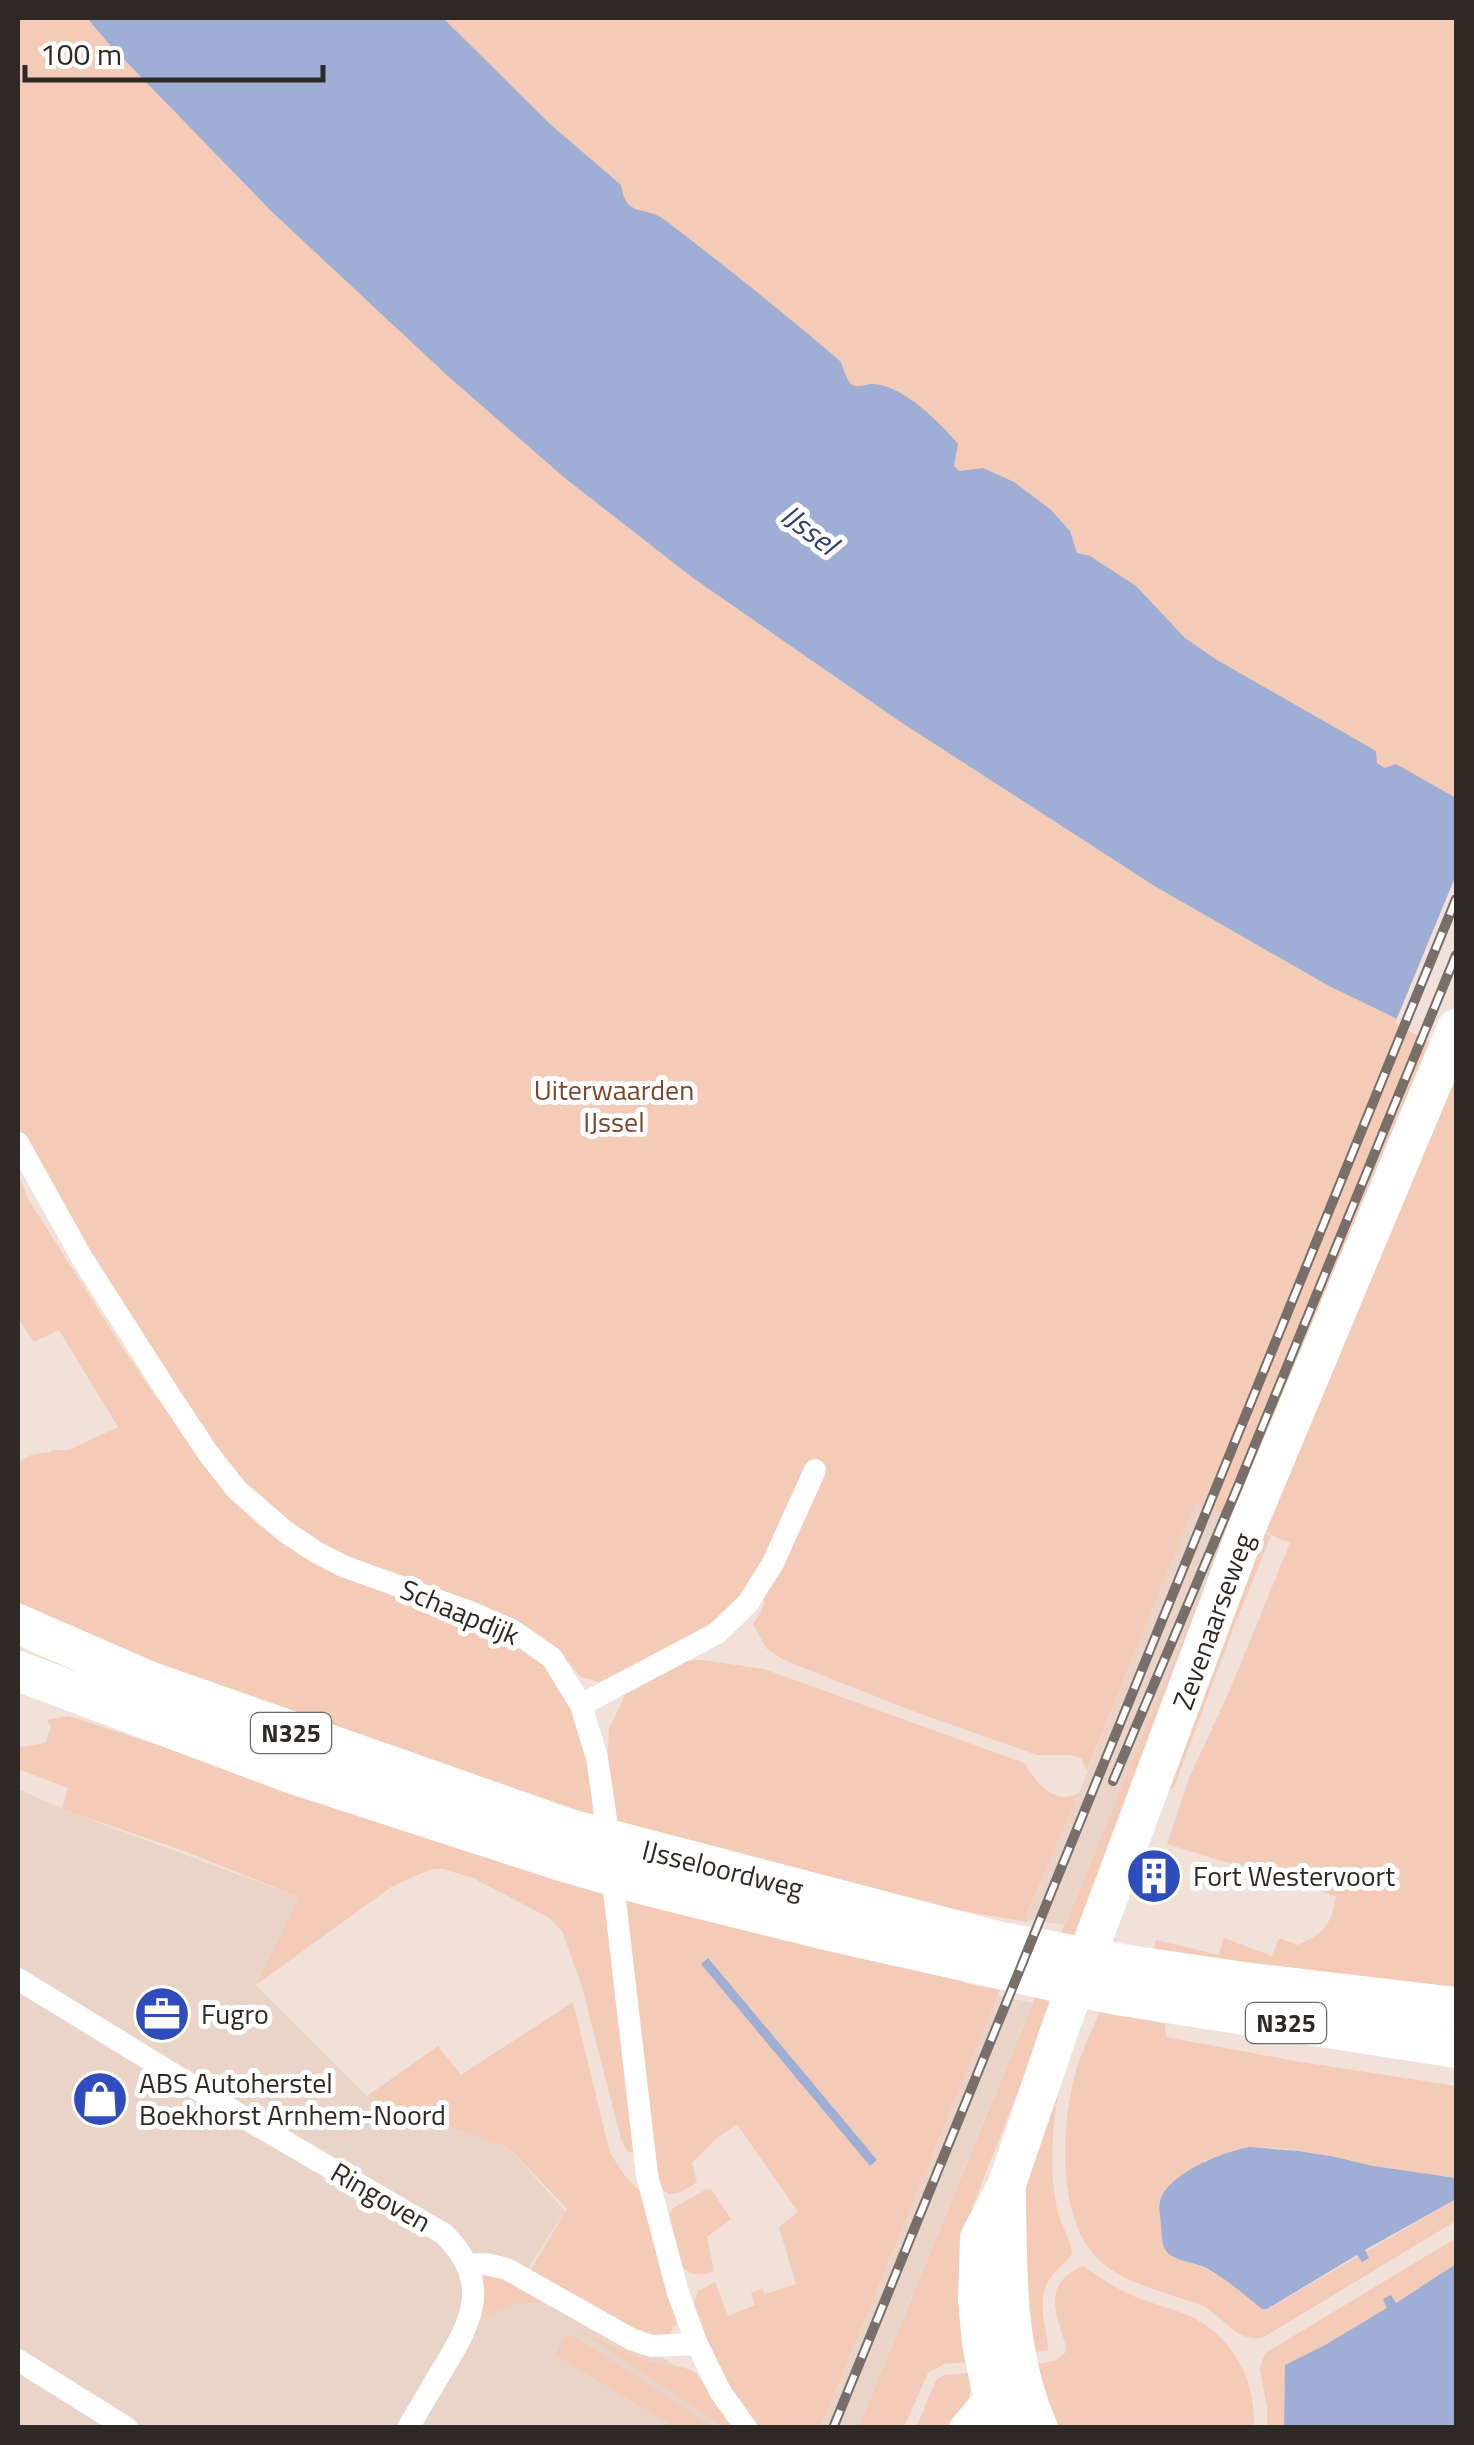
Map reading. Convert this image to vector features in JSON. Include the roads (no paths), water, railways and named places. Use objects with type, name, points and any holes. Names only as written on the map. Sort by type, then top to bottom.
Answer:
[{"type":"highway","name":"IJsseloordweg","points":[[18,1624],[186,1695],[570,1829],[634,1847],[1001,1942],[1251,1984],[1456,2007]]},
{"type":"highway","name":"IJsseloordweg","points":[[18,1671],[290,1773],[644,1885],[1116,1995],[1456,2048]]},
{"type":"highway","points":[[41,1714],[106,1705]]},
{"type":"main road","name":"Zevenaarseweg","points":[[1018,2417],[984,2364],[976,2299],[979,2238],[1007,2184],[1062,2022],[1248,1525],[1456,1028]]},
{"type":"street","name":"Schaapdijk","points":[[18,1143],[82,1258],[181,1413],[237,1490],[286,1532],[343,1566],[515,1632],[552,1658],[581,1704],[597,1758],[604,1806],[647,2175],[678,2292],[698,2344],[720,2390],[746,2428]]},
{"type":"street","points":[[581,1704],[717,1633],[748,1603],[773,1564],[816,1470]]},
{"type":"street","name":"Ringoven","points":[[18,1979],[444,2234],[467,2265]]},
{"type":"street","points":[[408,2428],[472,2314],[472,2276],[467,2265],[507,2269],[652,2346],[698,2344]]},
{"type":"street","points":[[18,2360],[127,2428]]},
{"type":"street","points":[[964,2428],[1018,2417]]},
{"type":"water","name":"IJssel","points":[[87,18],[443,18],[550,124],[621,185],[627,203],[665,220],[754,290],[841,362],[851,384],[886,387],[931,416],[958,444],[954,466],[959,471],[983,468],[1014,482],[1050,509],[1070,531],[1077,553],[1090,556],[1136,586],[1185,638],[1376,751],[1377,763],[1385,768],[1396,764],[1456,798],[1456,1052],[1329,986],[1156,887],[899,721],[693,578],[566,479],[450,378],[271,211]]},
{"type":"water","points":[[708,1958],[877,2160],[870,2166],[701,1964]]},
{"type":"water","points":[[1250,2147],[1299,2151],[1456,2178],[1456,2199],[1365,2250],[1369,2258],[1362,2262],[1357,2255],[1262,2309],[1214,2272],[1169,2254],[1162,2241],[1159,2210],[1165,2192],[1184,2173],[1226,2153]]},
{"type":"water","points":[[1456,2264],[1456,2427],[1284,2427],[1285,2365],[1387,2308],[1383,2299],[1391,2295],[1396,2303]]},
{"type":"railway","points":[[833,2428],[1456,899]]},
{"type":"railway","points":[[1113,1781],[1456,955]]},
{"type":"place","name":"Fort Westervoort","points":[[1154,1876]]},
{"type":"place","name":"Fugro","points":[[162,2014]]},
{"type":"place","name":"ABS Autoherstel Boekhorst Arnhem-Noord","points":[[100,2099]]},
{"type":"park label","name":"Uiterwaarden IJssel","points":[[614,1106]]}]
